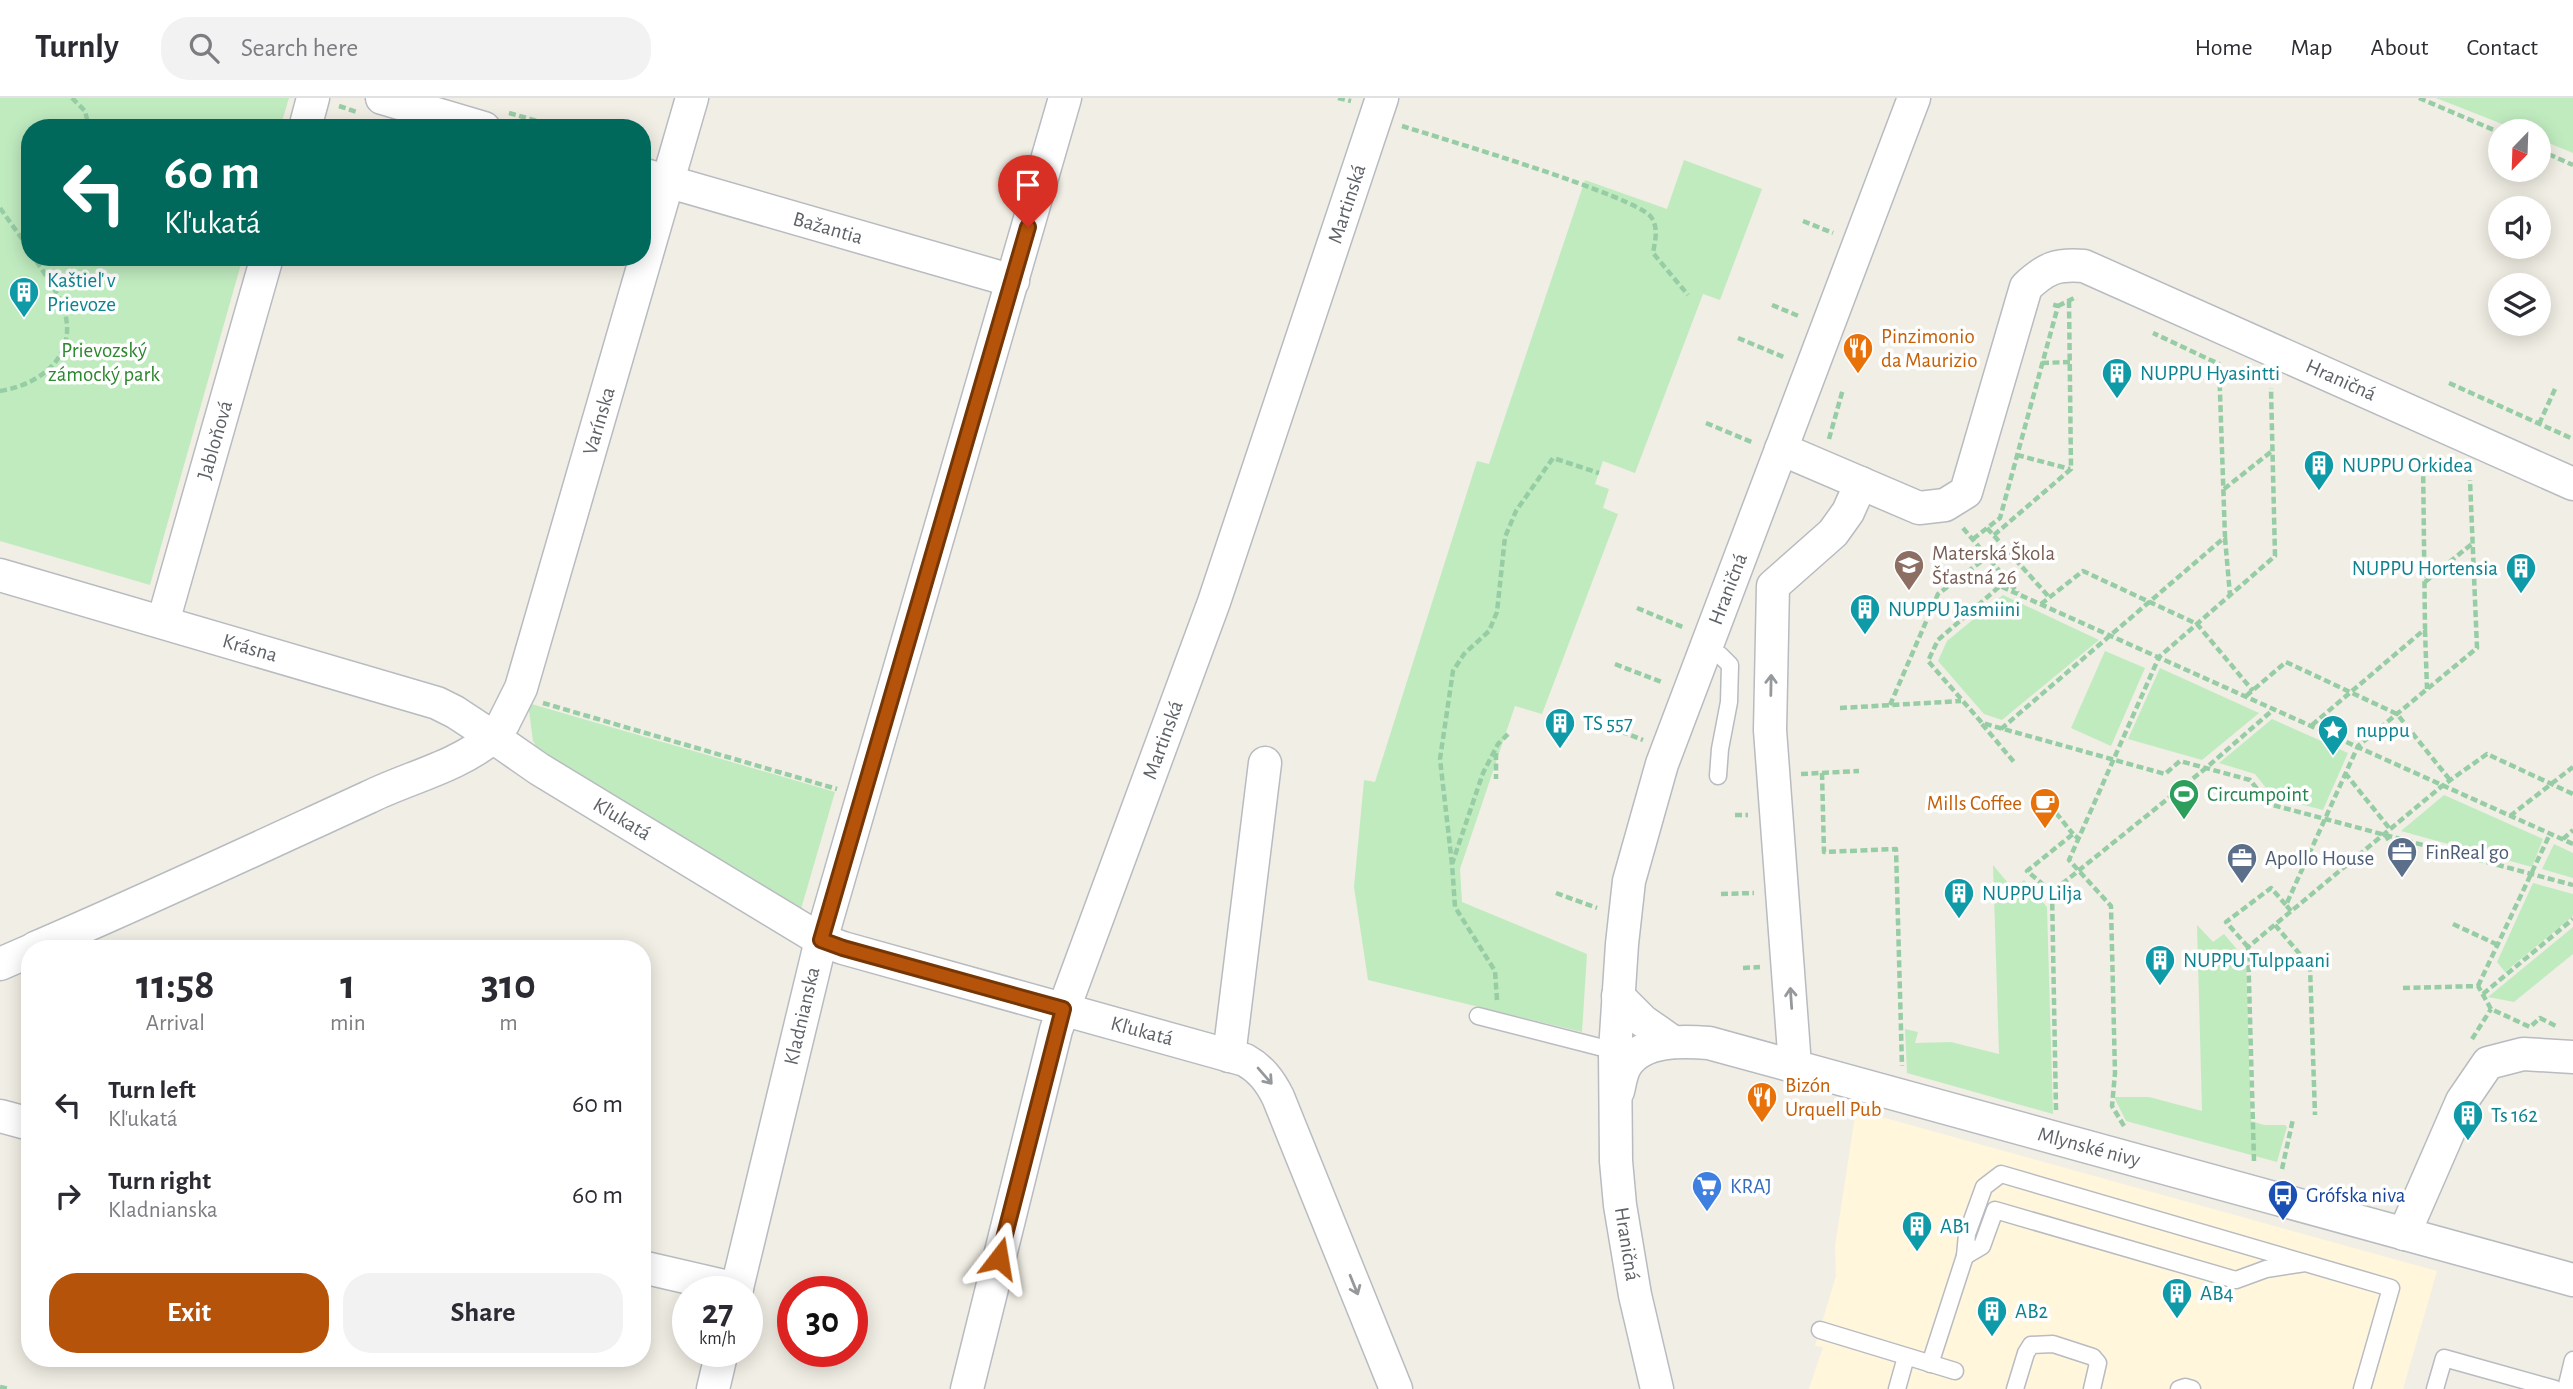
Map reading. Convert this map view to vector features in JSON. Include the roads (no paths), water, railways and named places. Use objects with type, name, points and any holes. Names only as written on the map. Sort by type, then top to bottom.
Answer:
[{"type":"street","points":[[307,119],[313,98]]},
{"type":"street","points":[[382,98],[453,119]]},
{"type":"street","name":"Varínska","points":[[655,178],[692,98]]},
{"type":"street","name":"Kladnianska","points":[[740,1276],[821,940],[1065,98]]},
{"type":"street","name":"Hraničná","points":[[1657,1389],[1635,1295],[1620,1205],[1615,1137],[1618,996],[1629,881],[1697,639],[1770,447],[1914,98]]},
{"type":"street","name":"Martinská","points":[[967,1389],[1063,1009],[1214,603],[1379,108]]},
{"type":"street","name":"Bažantia","points":[[655,178],[1013,281]]},
{"type":"street","name":"Hraničná","points":[[1861,483],[1919,508],[1945,505],[1966,492],[2026,287],[2041,272],[2063,264],[2084,265],[2573,484]]},
{"type":"street","name":"Jabloňová","points":[[163,622],[264,266]]},
{"type":"street","name":"Varínska","points":[[492,737],[512,710],[521,688],[632,266]]},
{"type":"street","points":[[1770,447],[1861,483],[1848,512],[1833,533],[1773,586],[1770,730],[1795,1066]]},
{"type":"street","name":"Krásna","points":[[0,575],[437,703],[492,737]]},
{"type":"street","points":[[54,940],[110,917],[397,783],[459,759],[480,748],[492,737]]},
{"type":"street","name":"Kľukatá","points":[[492,737],[539,769],[821,940],[1245,1060],[1256,1067],[1273,1086],[1396,1389]]},
{"type":"street","points":[[1229,1056],[1265,763]]},
{"type":"street","points":[[0,964],[21,955]]},
{"type":"street","points":[[1618,996],[1643,1021],[1673,1042]]},
{"type":"street","name":"Hraničná","points":[[1617,1096],[1628,1063],[1652,1047],[1673,1042]]},
{"type":"street","name":"Mlynské nivy","points":[[1673,1042],[1709,1043],[2573,1280]]},
{"type":"street","points":[[2404,1234],[2462,1101],[2488,1063],[2568,1043]]},
{"type":"street","points":[[0,1116],[21,1122]]},
{"type":"street","points":[[651,1269],[679,1276]]},
{"type":"street","points":[[713,1389],[718,1367]]},
{"type":"lane","points":[[1697,639],[1730,665],[1729,702],[1718,776]]},
{"type":"lane","points":[[1478,1016],[1615,1051]]},
{"type":"lane","points":[[1930,1364],[1965,1256],[1967,1234],[1984,1187],[2001,1174],[2391,1287],[2362,1389]]},
{"type":"lane","points":[[1965,1256],[1982,1246],[1995,1210],[2236,1280],[2266,1269],[2305,1263]]},
{"type":"lane","points":[[1820,1331],[1955,1371]]},
{"type":"lane","points":[[2012,1388],[2031,1345],[2042,1343],[2093,1357],[2098,1363],[2092,1389]]},
{"type":"lane","points":[[1897,1389],[1906,1357]]},
{"type":"lane","points":[[2435,1389],[2444,1357],[2555,1389]]},
{"type":"lane","points":[[2566,1389],[2573,1360]]},
{"type":"lane","points":[[2179,1389],[2192,1389]]},
{"type":"place","name":"Kaštieľ v Prievoze","points":[[24,319]]},
{"type":"place","name":"Pinzimonio da Maurizio","points":[[1858,375]]},
{"type":"place","name":"NUPPU Hyasintti","points":[[2117,400]]},
{"type":"place","name":"NUPPU Orkidea","points":[[2319,492]]},
{"type":"place","name":"Materská Škola Šťastná 26","points":[[1909,592]]},
{"type":"place","name":"NUPPU Hortensia","points":[[2521,595]]},
{"type":"place","name":"NUPPU Jasmiini","points":[[1865,636]]},
{"type":"place","name":"TS 557","points":[[1560,750]]},
{"type":"place","name":"nuppu","points":[[2333,757]]},
{"type":"place","name":"Circumpoint","points":[[2184,821]]},
{"type":"place","name":"Mills Coffee","points":[[2045,830]]},
{"type":"place","name":"FinReal go","points":[[2402,879]]},
{"type":"place","name":"Apollo House","points":[[2242,885]]},
{"type":"place","name":"NUPPU Lilja","points":[[1959,920]]},
{"type":"place","name":"NUPPU Tulppaani","points":[[2160,987]]},
{"type":"place","name":"Bizón Urquell Pub","points":[[1762,1124]]},
{"type":"place","name":"Ts 162","points":[[2468,1142]]},
{"type":"place","name":"KRAJ","points":[[1707,1213]]},
{"type":"place","name":"Grófska niva","points":[[2283,1222]]},
{"type":"place","name":"AB1","points":[[1917,1253]]},
{"type":"place","name":"AB4","points":[[2177,1320]]},
{"type":"place","name":"AB2","points":[[1992,1338]]},
{"type":"park label","name":"Prievozský zámocký park","points":[[104,362]]}]
